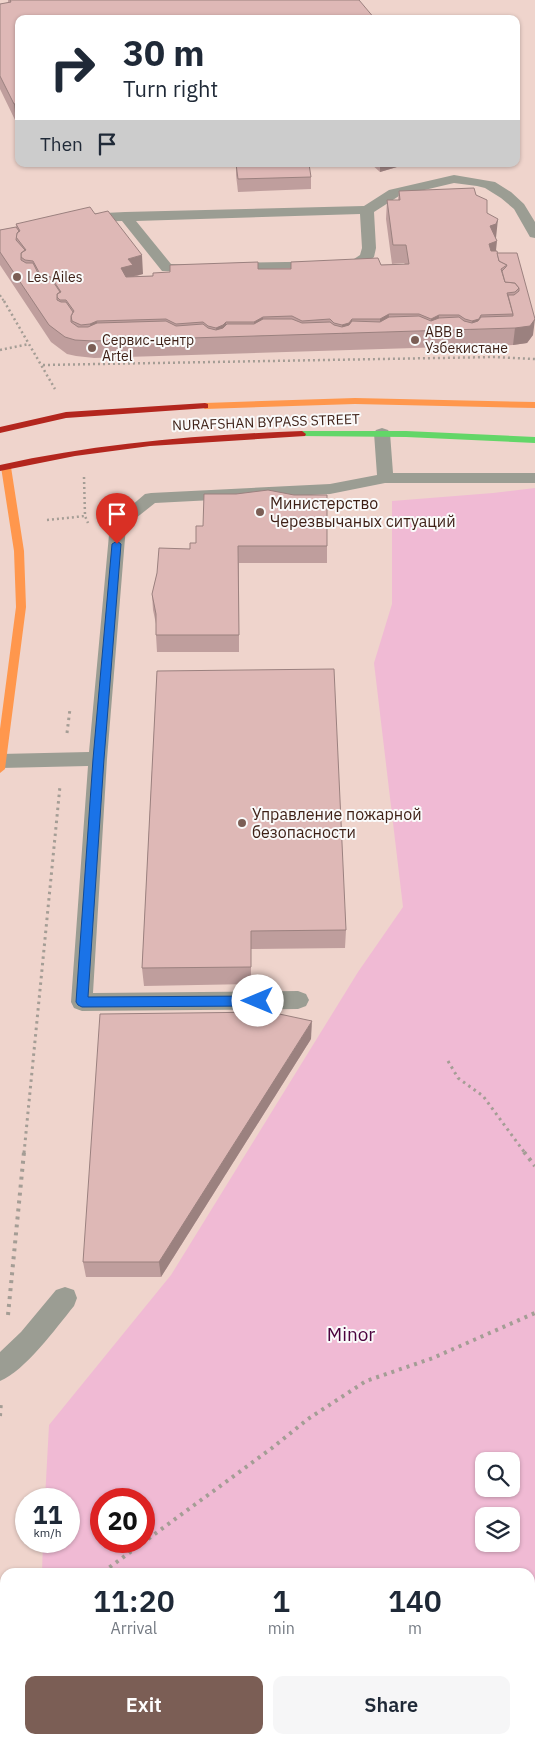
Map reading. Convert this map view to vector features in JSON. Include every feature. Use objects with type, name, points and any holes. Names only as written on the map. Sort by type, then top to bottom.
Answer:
[{"type":"main road","name":"NURAFSHAN BYPASS STREET","points":[[0,430],[66,415],[206,406],[355,401],[535,406]]},
{"type":"main road","name":"NURAFSHAN BYPASS STREET","points":[[3,464],[78,451],[162,441],[244,436],[382,433],[465,435],[535,440]]},
{"type":"main road","points":[[0,765],[21,607],[19,551],[3,464]]},
{"type":"lane","points":[[73,220],[124,216],[367,210],[394,193],[454,180],[490,185],[506,195],[519,207],[535,234]]},
{"type":"lane","points":[[124,216],[167,268],[354,265],[367,257],[367,210]]},
{"type":"lane","points":[[382,433],[385,478]]},
{"type":"lane","points":[[298,1000],[82,1002],[98,759],[118,524],[151,498],[330,489],[385,478],[535,478]]},
{"type":"lane","points":[[0,765],[98,759]]},
{"type":"lane","points":[[2,1367],[30,1340],[65,1298]]},
{"type":"path","points":[[0,294],[59,396]]},
{"type":"path","points":[[0,350],[28,344]]},
{"type":"path","points":[[43,366],[495,358],[535,359]]},
{"type":"path","points":[[84,471],[85,516],[91,530]]},
{"type":"path","points":[[47,520],[85,516]]},
{"type":"path","points":[[0,1416],[2,1367],[63,760],[71,702]]},
{"type":"path","points":[[448,1061],[458,1078],[482,1096],[535,1166]]},
{"type":"path","points":[[108,1568],[272,1448],[308,1418],[366,1381],[433,1358],[535,1313]]},
{"type":"green space","name":"Minor","points":[[535,488],[535,1568],[42,1568],[43,1553],[80,1553],[80,1488],[46,1488],[49,1425],[171,1275],[358,972],[403,907],[374,663],[392,604],[392,501]]},
{"type":"building","points":[[10,0],[359,0],[372,15],[15,15],[14,104],[0,76],[0,4],[11,2]]},
{"type":"building","points":[[236,167],[309,167],[311,177],[238,179]]},
{"type":"building","points":[[474,188],[476,195],[487,200],[487,213],[498,219],[496,224],[490,226],[497,241],[489,244],[491,251],[497,251],[499,261],[507,265],[501,269],[505,282],[515,283],[519,288],[515,292],[507,293],[513,314],[481,315],[479,319],[472,321],[459,315],[439,315],[431,319],[419,314],[389,314],[380,319],[352,319],[349,323],[342,325],[334,323],[330,319],[302,321],[292,316],[263,317],[254,322],[226,322],[216,328],[208,326],[203,322],[176,324],[166,319],[97,321],[81,325],[72,321],[71,316],[74,311],[66,300],[60,300],[57,297],[57,294],[61,292],[51,277],[40,274],[33,261],[25,260],[21,257],[21,253],[26,250],[16,237],[20,231],[16,224],[90,207],[95,214],[108,211],[142,255],[128,259],[133,265],[121,268],[126,277],[153,276],[153,273],[170,272],[170,265],[258,262],[258,269],[291,269],[291,262],[378,258],[381,265],[409,264],[406,245],[393,245],[387,200],[400,200],[399,191]]},
{"type":"building","points":[[16,227],[19,231],[16,240],[25,250],[21,253],[21,260],[26,263],[33,263],[40,277],[52,280],[60,292],[57,294],[57,300],[66,302],[73,312],[71,322],[78,327],[88,327],[97,323],[166,321],[176,326],[203,324],[208,328],[216,330],[223,328],[227,324],[254,324],[263,319],[292,319],[302,323],[330,322],[342,327],[349,325],[352,321],[380,322],[389,317],[419,316],[431,321],[439,318],[459,317],[464,321],[472,323],[478,321],[481,317],[513,316],[508,295],[514,295],[519,291],[519,288],[515,283],[505,282],[502,271],[507,265],[499,261],[497,253],[517,253],[535,319],[530,326],[515,328],[75,340],[65,337],[49,325],[0,252],[0,230]]},
{"type":"building","points":[[268,490],[294,495],[327,495],[327,546],[238,546],[239,635],[156,635],[156,614],[152,594],[157,573],[159,548],[190,549],[190,543],[196,543],[196,526],[203,526],[204,494],[236,494]]},
{"type":"building","points":[[334,669],[346,930],[251,931],[251,967],[142,968],[157,671]]},
{"type":"building","points":[[270,1012],[312,1021],[159,1262],[83,1262],[100,1014]]},
{"type":"traffic: fast","points":[[302,434],[406,434],[535,440]]},
{"type":"traffic: slow","points":[[205,406],[355,401],[535,405]]},
{"type":"traffic: slow","points":[[0,769],[21,607],[19,551],[6,467]]},
{"type":"traffic: jam","points":[[0,430],[66,415],[205,406]]},
{"type":"traffic: jam","points":[[0,468],[113,447],[226,437],[302,434]]},
{"type":"place","name":"Les Ailes","points":[[17,277]]},
{"type":"place","name":"ABB в Узбекистане","points":[[415,340]]},
{"type":"place","name":"Сервис-центр Artel","points":[[92,348]]},
{"type":"place","name":"Министерство Черезвычаных ситуаций","points":[[260,512]]},
{"type":"place","name":"Управление пожарной безопасности","points":[[242,823]]},
{"type":"route","points":[[117,544],[98,759],[82,1002],[258,1001]]}]
